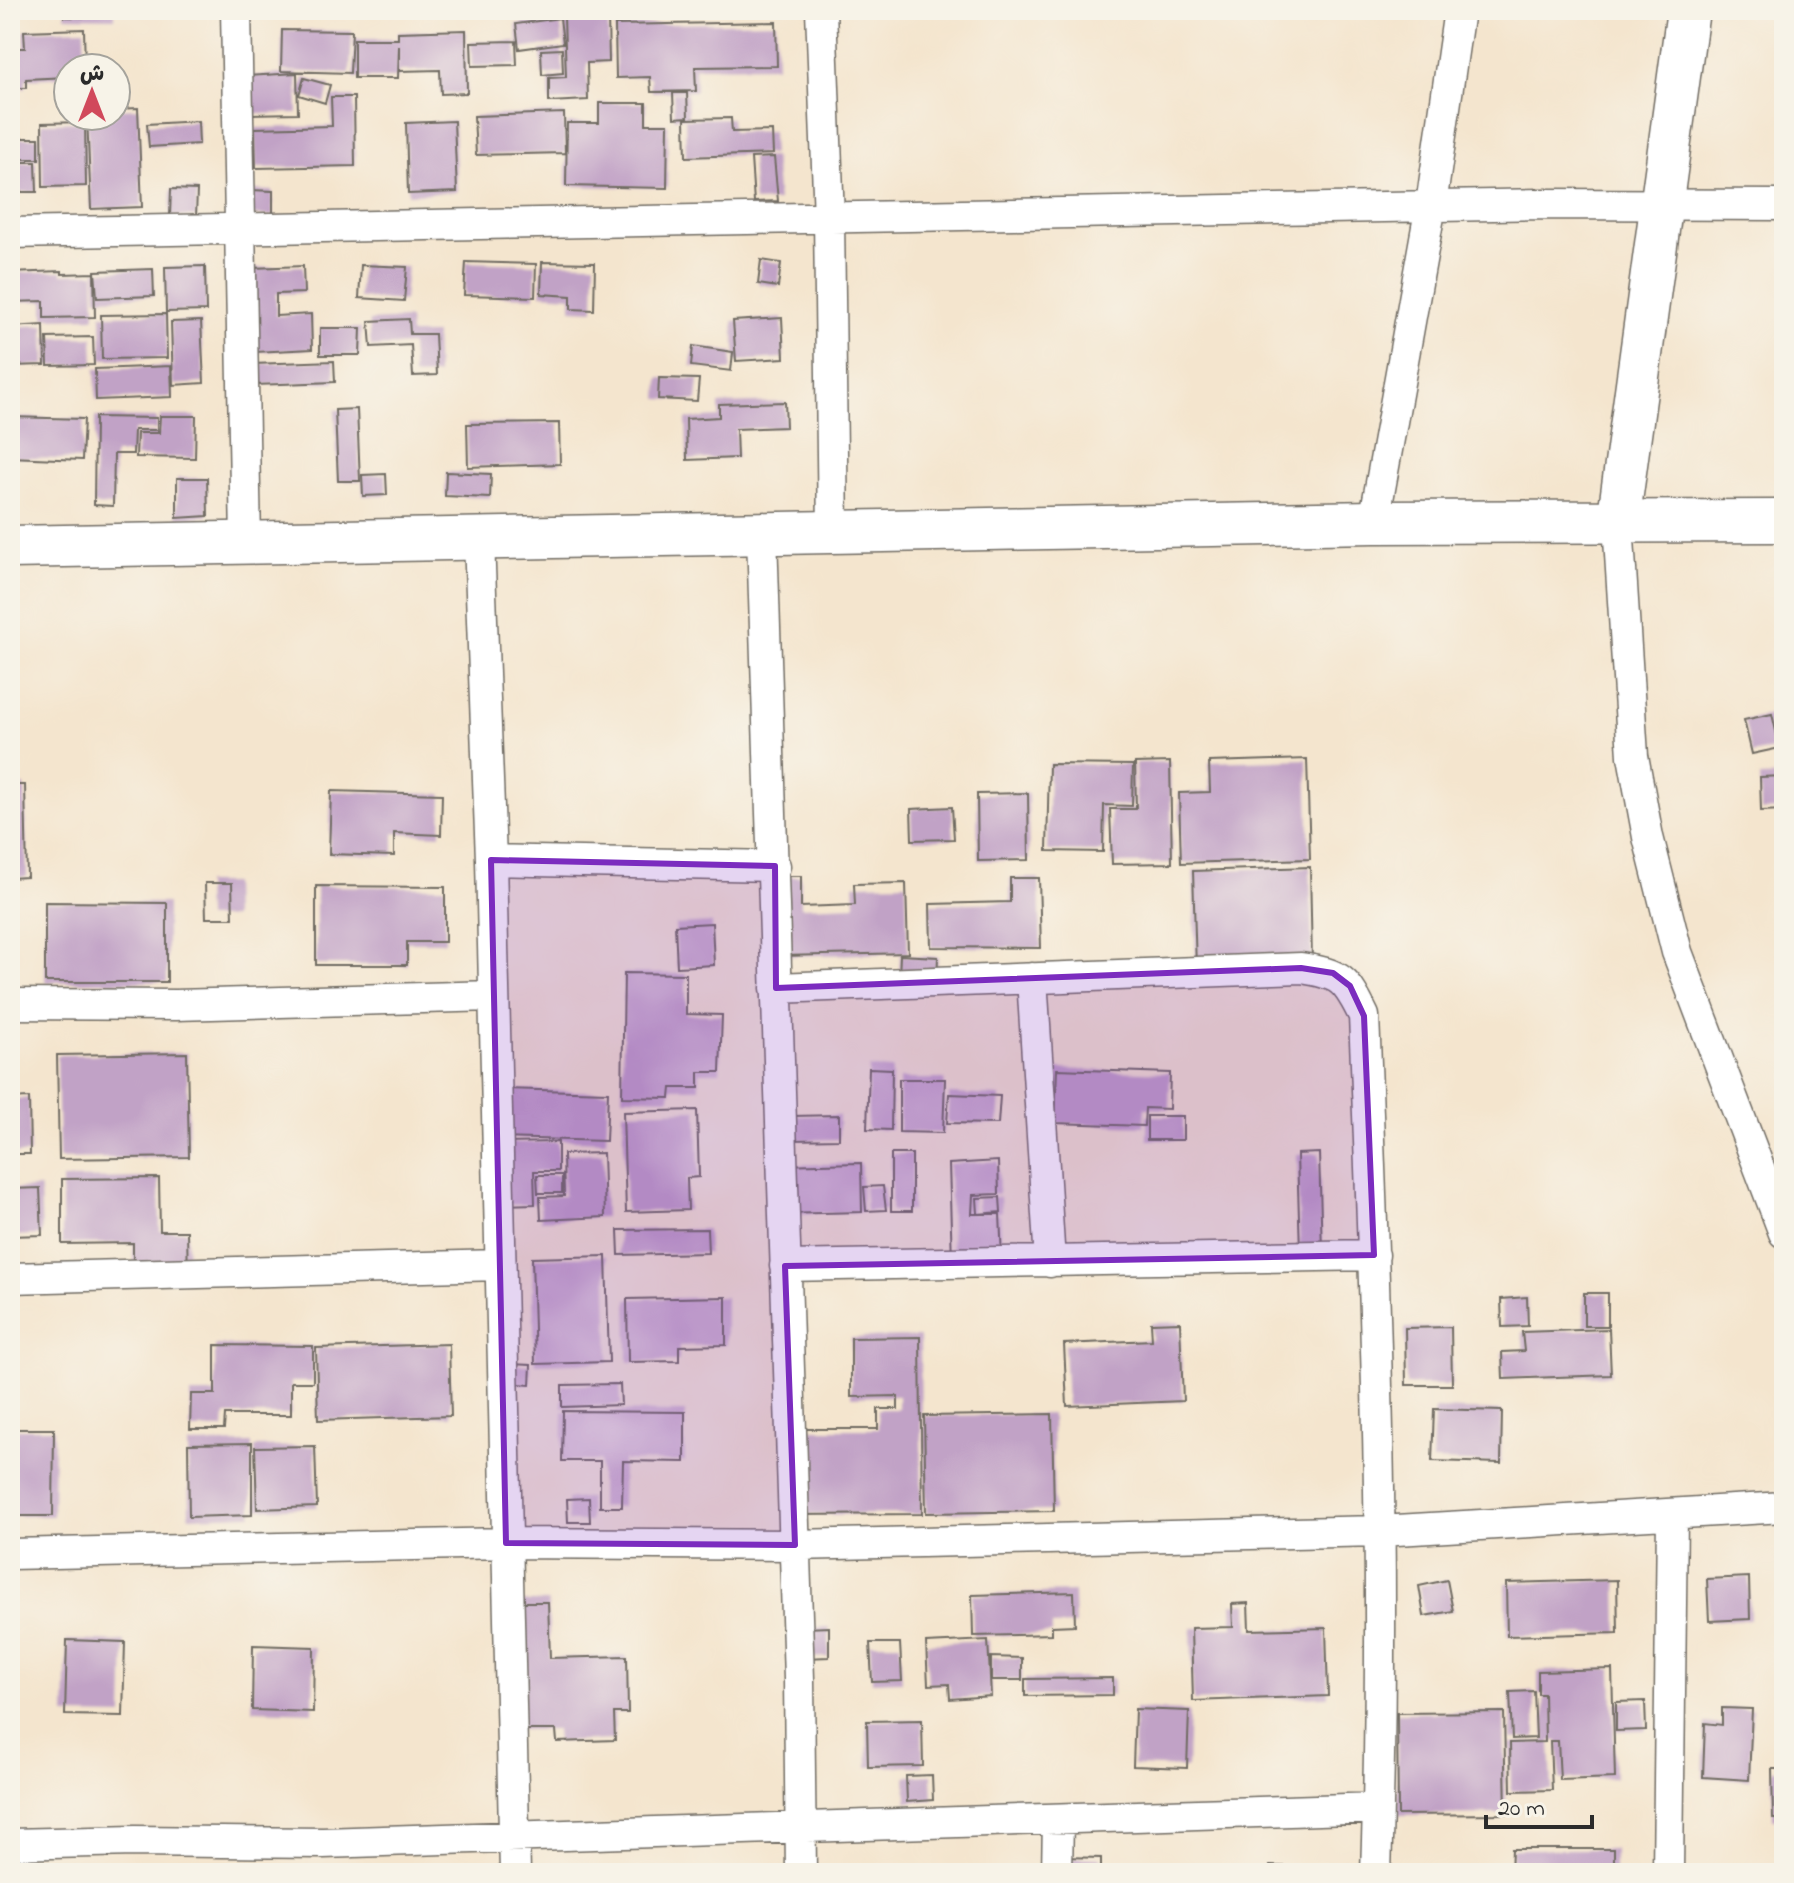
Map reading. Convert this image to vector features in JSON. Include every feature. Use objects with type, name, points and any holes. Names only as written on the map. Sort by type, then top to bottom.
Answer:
[{"type":"street","points":[[236,10],[246,542]]},
{"type":"street","points":[[821,10],[829,218],[833,533]]},
{"type":"street","points":[[1374,522],[1431,205],[1459,10]]},
{"type":"street","points":[[1688,10],[1618,523],[1633,756],[1648,837],[1677,952],[1784,1233]]},
{"type":"street","points":[[10,233],[1431,205],[1784,205]]},
{"type":"street","points":[[10,547],[1374,522],[1784,521]]},
{"type":"street","points":[[762,535],[795,1545],[801,1873]]},
{"type":"street","points":[[479,540],[491,860],[515,1873]]},
{"type":"street","points":[[491,860],[775,866]]},
{"type":"street","points":[[776,988],[1301,968],[1333,973],[1350,986],[1364,1016],[1374,1255],[1380,1531],[1376,1873]]},
{"type":"street","points":[[1032,978],[1050,1262]]},
{"type":"street","points":[[10,1004],[191,1005],[494,996]]},
{"type":"street","points":[[785,1266],[1374,1255]]},
{"type":"street","points":[[10,1278],[500,1265]]},
{"type":"street","points":[[10,1554],[506,1543],[795,1545],[1380,1531],[1784,1507]]},
{"type":"street","points":[[1668,1873],[1672,1514]]},
{"type":"street","points":[[10,1844],[135,1841],[323,1843],[1378,1808]]},
{"type":"street","points":[[1057,1873],[1058,1819]]},
{"type":"highlighted area","points":[[491,860],[775,866],[776,988],[1301,968],[1333,973],[1350,986],[1364,1016],[1374,1255],[785,1266],[795,1545],[506,1543]]},
{"type":"building","points":[[65,10],[115,10],[115,18],[65,17]]},
{"type":"building","points":[[608,16],[609,62],[587,63],[588,100],[549,102],[549,78],[566,77],[564,17]]},
{"type":"building","points":[[560,18],[563,43],[519,49],[516,24]]},
{"type":"building","points":[[776,22],[777,66],[695,67],[696,91],[651,92],[650,77],[616,78],[615,25]]},
{"type":"building","points":[[84,29],[85,52],[52,52],[52,78],[26,79],[26,88],[10,88],[10,48],[25,48],[24,31]]},
{"type":"building","points":[[282,30],[352,31],[350,73],[281,71]]},
{"type":"building","points":[[466,30],[467,93],[441,94],[440,70],[399,71],[399,46],[398,78],[354,78],[354,39],[398,39],[398,32]]},
{"type":"building","points":[[516,41],[517,65],[472,66],[471,42]]},
{"type":"building","points":[[562,49],[563,73],[542,75],[541,50]]},
{"type":"building","points":[[297,73],[298,113],[249,114],[247,76]]},
{"type":"building","points":[[304,78],[330,85],[325,103],[299,95]]},
{"type":"building","points":[[673,93],[687,93],[688,117],[674,118]]},
{"type":"building","points":[[331,97],[354,97],[355,166],[256,168],[255,128],[332,126]]},
{"type":"building","points":[[599,103],[646,103],[646,124],[668,124],[667,188],[566,186],[567,123],[599,123]]},
{"type":"building","points":[[132,108],[138,108],[142,207],[91,209],[88,132],[132,132]]},
{"type":"building","points":[[564,113],[565,153],[476,155],[474,116]]},
{"type":"building","points":[[731,118],[732,132],[772,131],[773,154],[686,157],[685,119]]},
{"type":"building","points":[[198,121],[199,144],[149,147],[147,124]]},
{"type":"building","points":[[454,121],[457,192],[408,194],[406,123]]},
{"type":"building","points":[[42,123],[52,123],[52,132],[85,132],[86,186],[43,187]]},
{"type":"building","points":[[10,138],[39,138],[39,159],[10,159]]},
{"type":"building","points":[[774,157],[778,201],[754,202],[751,158]]},
{"type":"building","points":[[10,162],[36,162],[37,192],[10,192]]},
{"type":"building","points":[[171,189],[197,190],[196,217],[170,216]]},
{"type":"building","points":[[251,190],[273,191],[273,216],[250,215]]},
{"type":"building","points":[[761,260],[781,263],[778,287],[758,284]]},
{"type":"building","points":[[466,262],[536,264],[535,297],[464,295]]},
{"type":"building","points":[[542,262],[595,263],[594,310],[571,309],[571,296],[541,294]]},
{"type":"building","points":[[361,265],[407,267],[404,301],[359,298]]},
{"type":"building","points":[[205,266],[206,311],[166,312],[165,267]]},
{"type":"building","points":[[303,266],[304,293],[276,294],[276,316],[311,314],[312,349],[255,352],[252,268]]},
{"type":"building","points":[[153,269],[154,296],[97,298],[95,271]]},
{"type":"building","points":[[62,271],[62,274],[94,273],[95,317],[44,318],[44,301],[10,302],[10,273]]},
{"type":"building","points":[[166,314],[167,358],[102,359],[101,315]]},
{"type":"building","points":[[782,318],[784,358],[736,361],[733,321]]},
{"type":"building","points":[[409,319],[410,334],[435,334],[437,375],[413,376],[411,345],[371,347],[369,321]]},
{"type":"building","points":[[201,321],[204,383],[173,385],[171,322]]},
{"type":"building","points":[[44,325],[45,365],[10,366],[10,327]]},
{"type":"building","points":[[320,328],[361,328],[360,355],[320,355]]},
{"type":"building","points":[[93,337],[94,365],[48,366],[47,338]]},
{"type":"building","points":[[693,346],[733,352],[731,371],[691,366]]},
{"type":"building","points":[[334,361],[335,382],[254,385],[253,364]]},
{"type":"building","points":[[171,366],[172,397],[96,400],[95,369]]},
{"type":"building","points":[[659,378],[699,379],[697,401],[658,399]]},
{"type":"building","points":[[785,402],[786,427],[736,429],[737,458],[687,460],[686,419],[719,417],[719,404]]},
{"type":"building","points":[[357,409],[360,481],[338,481],[335,410]]},
{"type":"building","points":[[160,416],[196,416],[195,458],[136,457],[137,433],[159,433]]},
{"type":"building","points":[[10,417],[84,419],[82,460],[10,457]]},
{"type":"building","points":[[95,417],[157,418],[157,430],[134,430],[133,454],[114,454],[113,506],[94,505]]},
{"type":"building","points":[[559,423],[560,464],[468,467],[467,424]]},
{"type":"building","points":[[446,472],[491,474],[490,498],[445,496]]},
{"type":"building","points":[[386,474],[387,495],[363,496],[362,475]]},
{"type":"building","points":[[177,478],[207,478],[208,516],[177,518]]},
{"type":"building","points":[[1772,714],[1780,748],[1752,754],[1744,720]]},
{"type":"building","points":[[1307,759],[1310,859],[1181,863],[1179,793],[1210,792],[1209,762]]},
{"type":"building","points":[[1170,762],[1172,863],[1112,864],[1110,809],[1136,809],[1135,763]]},
{"type":"building","points":[[1049,764],[1133,765],[1132,806],[1104,805],[1103,852],[1047,851]]},
{"type":"building","points":[[1784,776],[1784,810],[1761,811],[1760,777]]},
{"type":"building","points":[[10,785],[25,785],[27,877],[10,878]]},
{"type":"building","points":[[331,791],[442,794],[441,835],[394,833],[394,856],[329,854]]},
{"type":"building","points":[[1028,793],[1029,860],[978,861],[977,794]]},
{"type":"building","points":[[952,807],[954,839],[912,840],[911,809]]},
{"type":"building","points":[[1310,867],[1312,963],[1196,968],[1193,871]]},
{"type":"building","points":[[781,876],[801,876],[801,907],[855,905],[854,884],[906,883],[908,953],[782,956]]},
{"type":"building","points":[[1010,878],[1039,878],[1041,948],[931,947],[930,904],[1010,902]]},
{"type":"building","points":[[205,883],[232,883],[233,918],[206,918]]},
{"type":"building","points":[[316,886],[445,887],[445,942],[407,942],[407,965],[316,965]]},
{"type":"building","points":[[45,902],[167,903],[167,982],[45,982]]},
{"type":"building","points":[[712,923],[714,965],[677,967],[675,925]]},
{"type":"building","points":[[900,955],[938,957],[937,978],[899,977]]},
{"type":"building","points":[[624,973],[686,974],[686,1014],[722,1015],[720,1072],[699,1072],[699,1088],[671,1088],[670,1098],[622,1097]]},
{"type":"building","points":[[187,1053],[189,1157],[59,1159],[57,1055]]},
{"type":"building","points":[[869,1068],[892,1069],[891,1130],[867,1129]]},
{"type":"building","points":[[1057,1069],[1170,1073],[1169,1109],[1145,1108],[1144,1126],[1055,1123]]},
{"type":"building","points":[[899,1079],[945,1079],[943,1133],[899,1132]]},
{"type":"building","points":[[503,1089],[608,1092],[606,1141],[501,1138]]},
{"type":"building","points":[[949,1094],[1000,1096],[998,1124],[947,1123]]},
{"type":"building","points":[[29,1098],[30,1154],[10,1154],[10,1099]]},
{"type":"building","points":[[697,1110],[699,1177],[687,1178],[688,1210],[626,1212],[623,1112]]},
{"type":"building","points":[[839,1115],[839,1139],[792,1140],[791,1116]]},
{"type":"building","points":[[1147,1116],[1183,1116],[1183,1140],[1147,1140]]},
{"type":"building","points":[[558,1142],[558,1171],[534,1171],[535,1204],[503,1205],[501,1143]]},
{"type":"building","points":[[603,1153],[605,1217],[541,1220],[540,1197],[564,1196],[563,1154]]},
{"type":"building","points":[[1319,1153],[1322,1251],[1300,1251],[1297,1154]]},
{"type":"building","points":[[891,1154],[912,1154],[912,1211],[891,1211]]},
{"type":"building","points":[[998,1161],[999,1194],[973,1195],[972,1214],[1000,1214],[1002,1259],[952,1261],[949,1164]]},
{"type":"building","points":[[861,1163],[862,1212],[781,1214],[779,1165]]},
{"type":"building","points":[[537,1175],[562,1175],[562,1193],[538,1193]]},
{"type":"building","points":[[159,1178],[160,1231],[187,1231],[188,1278],[133,1279],[133,1243],[62,1244],[62,1179]]},
{"type":"building","points":[[883,1186],[886,1210],[866,1211],[864,1187]]},
{"type":"building","points":[[40,1188],[42,1235],[10,1236],[10,1189]]},
{"type":"building","points":[[1000,1197],[1001,1212],[978,1214],[977,1198]]},
{"type":"building","points":[[707,1229],[708,1253],[619,1255],[618,1230]]},
{"type":"building","points":[[606,1256],[609,1362],[535,1364],[532,1258]]},
{"type":"building","points":[[1584,1293],[1608,1293],[1608,1326],[1584,1326]]},
{"type":"building","points":[[726,1297],[726,1345],[679,1346],[679,1361],[628,1362],[627,1299]]},
{"type":"building","points":[[1527,1297],[1528,1326],[1502,1327],[1501,1299]]},
{"type":"building","points":[[1180,1322],[1183,1401],[1067,1406],[1064,1344],[1152,1340],[1151,1323]]},
{"type":"building","points":[[1451,1327],[1452,1385],[1406,1385],[1405,1328]]},
{"type":"building","points":[[1609,1329],[1611,1375],[1503,1379],[1502,1352],[1524,1351],[1522,1332]]},
{"type":"building","points":[[920,1337],[922,1514],[792,1515],[805,1429],[878,1429],[878,1409],[898,1409],[898,1396],[851,1397],[851,1338]]},
{"type":"building","points":[[449,1344],[451,1416],[318,1420],[316,1348]]},
{"type":"building","points":[[215,1345],[313,1346],[313,1382],[291,1382],[291,1415],[225,1415],[224,1429],[190,1429],[191,1394],[215,1394]]},
{"type":"building","points":[[510,1364],[531,1365],[530,1385],[508,1383]]},
{"type":"building","points":[[620,1384],[621,1405],[562,1407],[562,1385]]},
{"type":"building","points":[[1434,1409],[1502,1411],[1501,1463],[1432,1461]]},
{"type":"building","points":[[563,1411],[685,1412],[685,1462],[623,1461],[622,1507],[600,1507],[600,1461],[562,1461]]},
{"type":"building","points":[[1052,1414],[1054,1511],[926,1513],[924,1416]]},
{"type":"building","points":[[10,1429],[54,1429],[53,1516],[10,1516]]},
{"type":"building","points":[[252,1443],[252,1515],[189,1517],[188,1444]]},
{"type":"building","points":[[315,1446],[317,1507],[257,1509],[255,1447]]},
{"type":"building","points":[[589,1498],[590,1522],[568,1522],[567,1499]]},
{"type":"building","points":[[1749,1577],[1750,1619],[1709,1621],[1707,1579]]},
{"type":"building","points":[[1447,1580],[1453,1611],[1424,1616],[1419,1586]]},
{"type":"building","points":[[1617,1580],[1618,1633],[1507,1636],[1506,1583]]},
{"type":"building","points":[[1074,1592],[1075,1625],[1052,1626],[1052,1634],[973,1636],[972,1595]]},
{"type":"building","points":[[516,1602],[548,1602],[550,1658],[627,1656],[628,1713],[614,1713],[615,1740],[557,1742],[556,1730],[519,1730]]},
{"type":"building","points":[[1248,1603],[1249,1630],[1326,1628],[1328,1696],[1193,1701],[1191,1628],[1233,1627],[1232,1604]]},
{"type":"building","points":[[829,1627],[829,1657],[805,1658],[805,1628]]},
{"type":"building","points":[[67,1640],[125,1642],[123,1716],[65,1715]]},
{"type":"building","points":[[988,1640],[991,1696],[950,1699],[949,1684],[928,1685],[926,1643]]},
{"type":"building","points":[[870,1643],[900,1643],[902,1681],[872,1682]]},
{"type":"building","points":[[253,1645],[314,1647],[313,1712],[252,1710]]},
{"type":"building","points":[[991,1657],[1022,1658],[1022,1680],[991,1680]]},
{"type":"building","points":[[1612,1669],[1615,1778],[1560,1780],[1558,1741],[1550,1741],[1552,1790],[1511,1791],[1510,1743],[1545,1742],[1544,1694],[1538,1694],[1538,1671]]},
{"type":"building","points":[[1113,1678],[1113,1695],[1025,1696],[1025,1679]]},
{"type":"building","points":[[1534,1691],[1536,1738],[1512,1739],[1510,1692]]},
{"type":"building","points":[[1645,1701],[1646,1730],[1616,1731],[1616,1702]]},
{"type":"building","points":[[1722,1708],[1752,1709],[1749,1780],[1703,1777],[1705,1723],[1722,1725]]},
{"type":"building","points":[[1135,1709],[1189,1711],[1187,1768],[1133,1766]]},
{"type":"building","points":[[1504,1712],[1506,1814],[1398,1815],[1397,1713]]},
{"type":"building","points":[[922,1720],[923,1766],[868,1767],[867,1721]]},
{"type":"building","points":[[1772,1769],[1784,1769],[1784,1819],[1773,1819]]},
{"type":"building","points":[[932,1775],[933,1800],[907,1802],[906,1776]]},
{"type":"building","points":[[1512,1849],[1614,1849],[1614,1873],[1511,1873]]},
{"type":"building","points":[[1065,1857],[1101,1858],[1101,1873],[1065,1873]]},
{"type":"building","points":[[1270,1866],[1334,1868],[1334,1873],[1269,1873]]}]
